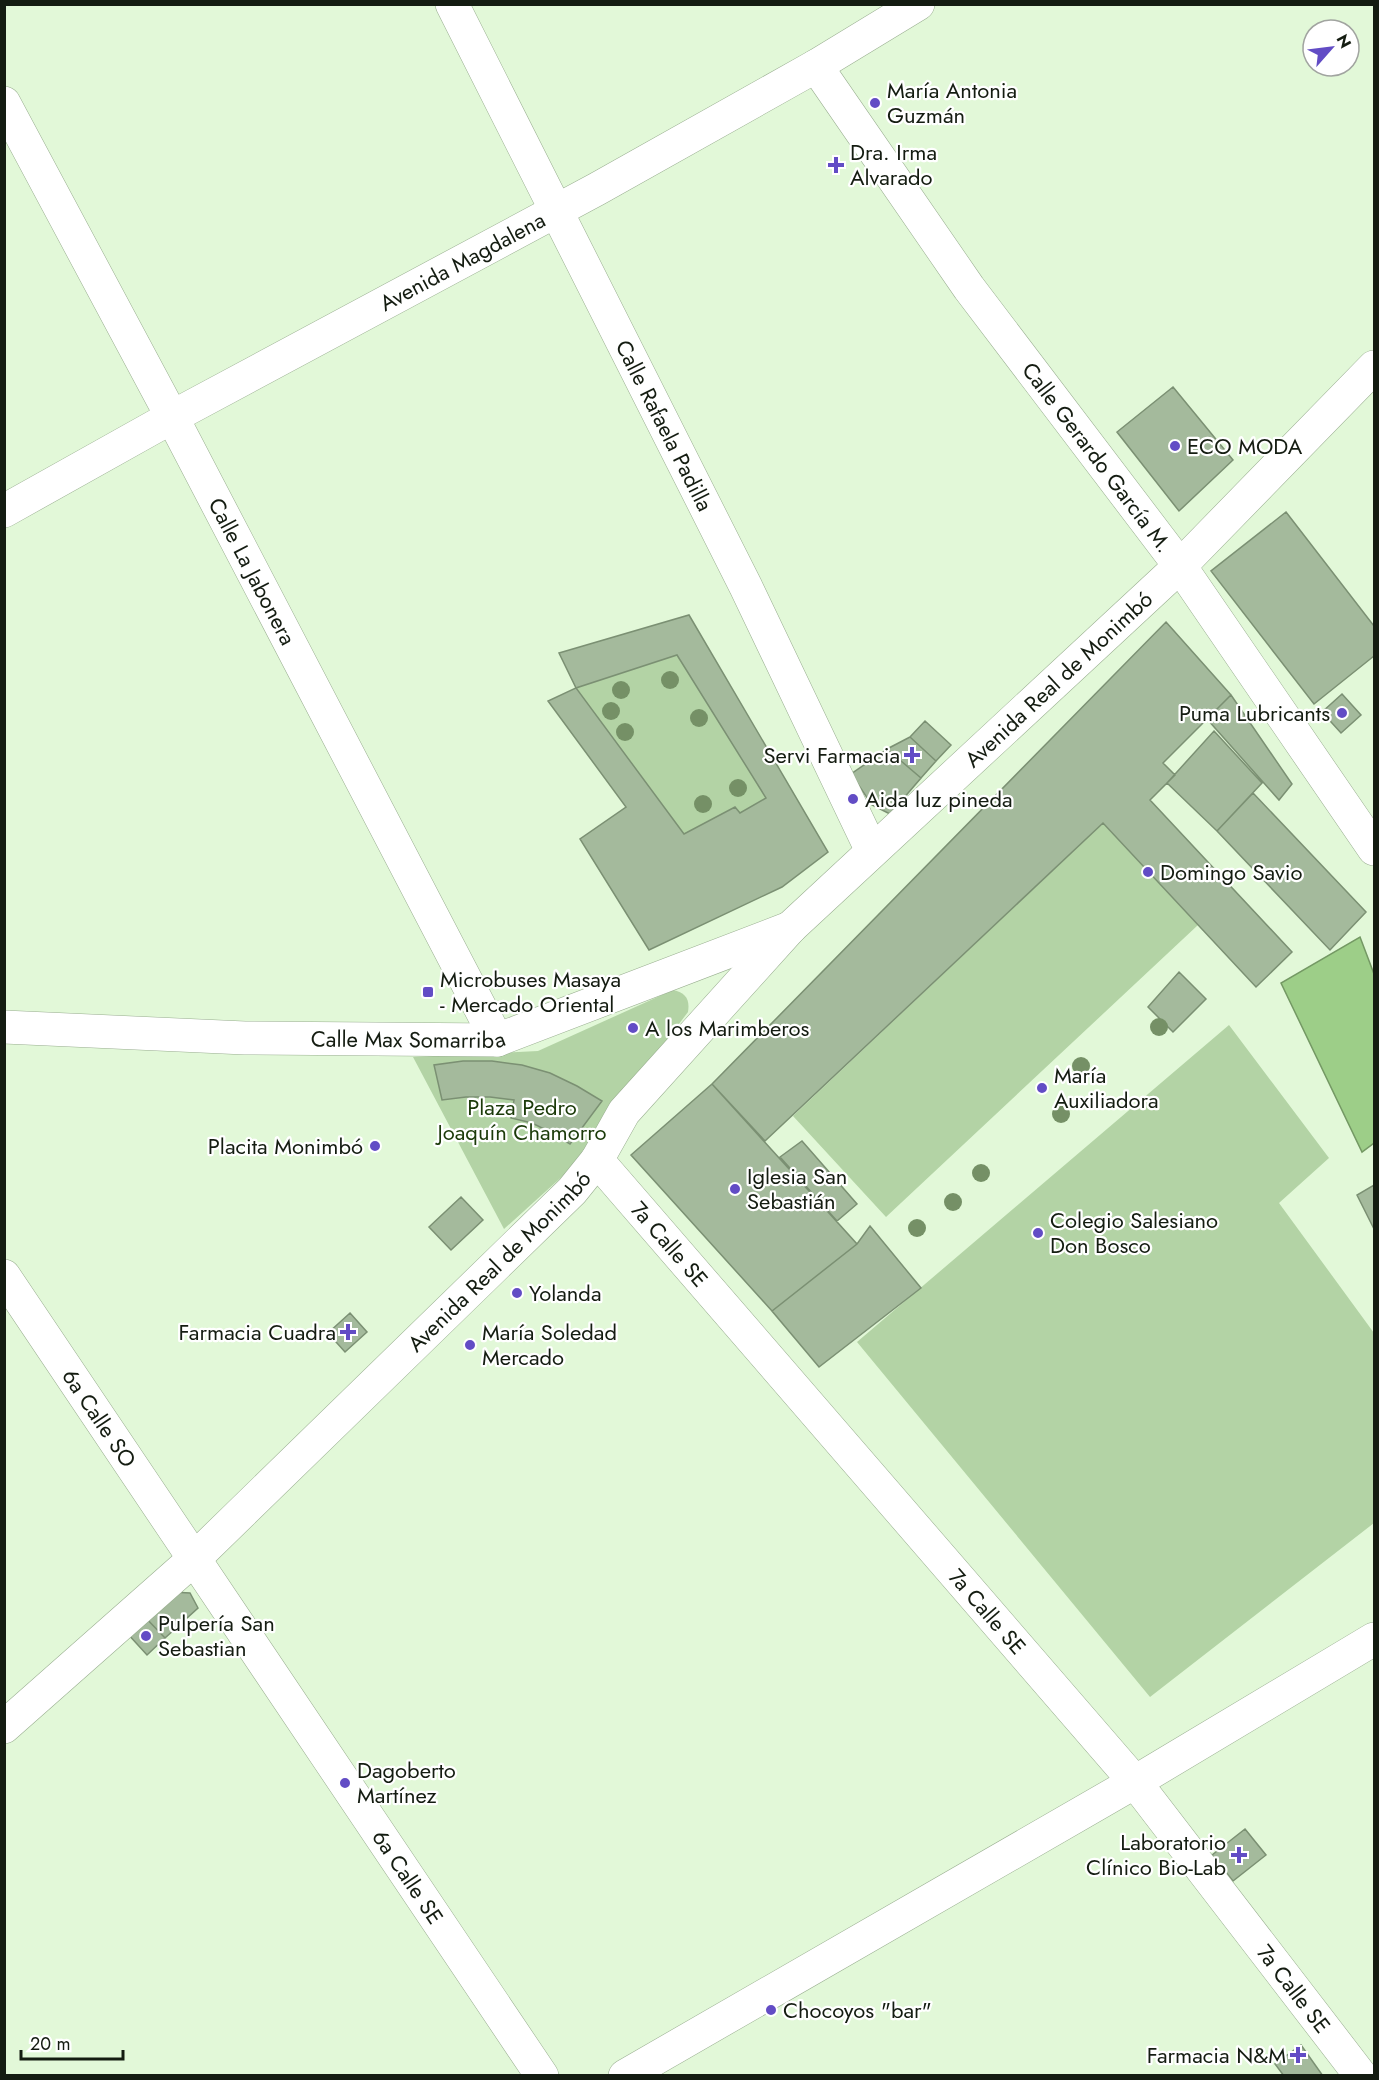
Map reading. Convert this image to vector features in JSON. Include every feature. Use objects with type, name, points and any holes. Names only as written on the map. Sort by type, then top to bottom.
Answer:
[{"type":"street","name":"Calle Rafaela Padilla","points":[[452,4],[746,587],[872,850]]},
{"type":"street","name":"Avenida Magdalena","points":[[4,511],[172,417],[554,210],[597,189],[816,66],[918,4]]},
{"type":"street","name":"Calle Gerardo García M.","points":[[816,66],[969,288],[1180,566],[1374,849]]},
{"type":"street","name":"Calle La Jabonera","points":[[4,103],[172,417],[496,1040]]},
{"type":"street","name":"Avenida Real de Monimbó","points":[[4,1727],[194,1559],[572,1191],[597,1160],[624,1112],[790,928],[1180,566],[1374,367]]},
{"type":"street","name":"Calle Max Somarriba","points":[[4,1027],[245,1038],[496,1040],[790,928]]},
{"type":"street","name":"7a Calle SE","points":[[597,1160],[1135,1782],[1361,2076]]},
{"type":"street","name":"6a Calle SO","points":[[4,1276],[194,1559]]},
{"type":"street","name":"6a Calle SE","points":[[194,1559],[542,2076]]},
{"type":"street","points":[[625,2076],[1135,1782],[1374,1639]]},
{"type":"green space","points":[[677,655],[766,798],[740,813],[735,807],[684,834],[576,688]]},
{"type":"green space","points":[[1103,823],[1198,925],[886,1217],[793,1116]]},
{"type":"green space","name":"Plaza Pedro Joaquín Chamorro","points":[[673,990],[686,997],[688,1012],[566,1173],[504,1229],[413,1057],[538,1051]]},
{"type":"green space","points":[[1229,1025],[1329,1158],[1279,1203],[1374,1333],[1374,1523],[1150,1697],[857,1342]]},
{"type":"shaded area","points":[[1360,937],[1374,974],[1374,1143],[1362,1152],[1281,983]]},
{"type":"building","name":"ECO MODA","points":[[1173,387],[1233,460],[1179,511],[1117,432]]},
{"type":"building","points":[[1286,512],[1374,626],[1374,656],[1314,704],[1211,571]]},
{"type":"building","points":[[689,615],[828,852],[782,887],[649,950],[580,839],[626,807],[548,701],[576,688],[559,653]],"holes":[[[677,655],[766,798],[740,813],[735,807],[684,834],[576,688]]]},
{"type":"building","points":[[1166,622],[1231,695],[1163,763],[1175,775],[1150,800],[1292,952],[1256,987],[1103,823],[765,1141],[712,1084]]},
{"type":"building","name":"Puma Lubricants","points":[[1342,694],[1361,715],[1341,733],[1322,712]]},
{"type":"building","points":[[1231,695],[1292,784],[1279,800],[1207,719]]},
{"type":"building","points":[[925,721],[951,745],[936,761],[910,737]]},
{"type":"building","points":[[1214,731],[1262,783],[1217,831],[1167,783]]},
{"type":"building","name":"Servi Farmacia","points":[[910,737],[936,761],[921,778],[887,749]]},
{"type":"building","points":[[887,749],[921,778],[890,814],[872,805],[851,774]]},
{"type":"building","points":[[1253,793],[1366,912],[1330,950],[1217,831]]},
{"type":"building","points":[[1179,972],[1206,999],[1173,1032],[1148,1007]]},
{"type":"building","points":[[463,1061],[492,1061],[522,1065],[550,1073],[602,1101],[570,1144],[532,1123],[511,1118],[514,1100],[466,1097],[442,1100],[434,1065]]},
{"type":"building","name":"Iglesia San Sebastián","points":[[712,1084],[857,1244],[772,1311],[631,1155]]},
{"type":"building","points":[[802,1141],[857,1204],[837,1221],[780,1157]]},
{"type":"building","points":[[1374,1185],[1374,1229],[1357,1195]]},
{"type":"building","name":"Plaza Pedro Joaquín Chamorro","points":[[461,1197],[483,1220],[451,1250],[429,1227]]},
{"type":"building","points":[[870,1226],[921,1288],[819,1367],[772,1311],[857,1244]]},
{"type":"building","name":"Farmacia Cuadra","points":[[350,1313],[367,1332],[345,1352],[328,1333]]},
{"type":"building","points":[[171,1592],[190,1593],[198,1608],[165,1638],[144,1616]]},
{"type":"building","name":"Pulpería San Sebastian","points":[[144,1616],[165,1638],[147,1655],[127,1633]]},
{"type":"building","name":"Laboratorio Clínico Bio-Lab","points":[[1245,1829],[1266,1855],[1233,1881],[1212,1855]]},
{"type":"building","name":"Farmacia N&M","points":[[1301,2045],[1323,2076],[1284,2076],[1275,2064]]},
{"type":"place","name":"María Antonia Guzmán","points":[[875,103]]},
{"type":"place","name":"Dra. Irma Alvarado","points":[[836,165]]},
{"type":"place","name":"ECO MODA","points":[[1175,446]]},
{"type":"place","name":"Puma Lubricants","points":[[1342,713]]},
{"type":"place","name":"Servi Farmacia","points":[[912,755]]},
{"type":"place","name":"Aida luz pineda","points":[[853,799]]},
{"type":"place","name":"Domingo Savio","points":[[1148,872]]},
{"type":"place","name":"Microbuses Masaya - Mercado Oriental","points":[[428,992]]},
{"type":"place","name":"A los Marimberos","points":[[633,1028]]},
{"type":"place","name":"María Auxiliadora","points":[[1042,1088]]},
{"type":"place","name":"Placita Monimbó","points":[[375,1146]]},
{"type":"place","name":"Iglesia San Sebastián","points":[[735,1189]]},
{"type":"place","name":"Colegio Salesiano Don Bosco","points":[[1038,1233]]},
{"type":"place","name":"Yolanda","points":[[517,1293]]},
{"type":"place","name":"Farmacia Cuadra","points":[[348,1332]]},
{"type":"place","name":"María Soledad Mercado","points":[[470,1345]]},
{"type":"place","name":"Pulpería San Sebastian","points":[[146,1636]]},
{"type":"place","name":"Dagoberto Martínez","points":[[345,1783]]},
{"type":"place","name":"Laboratorio Clínico Bio-Lab","points":[[1239,1855]]},
{"type":"place","name":"Chocoyos \"bar\"","points":[[771,2010]]},
{"type":"place","name":"Farmacia N&M","points":[[1298,2055]]}]
